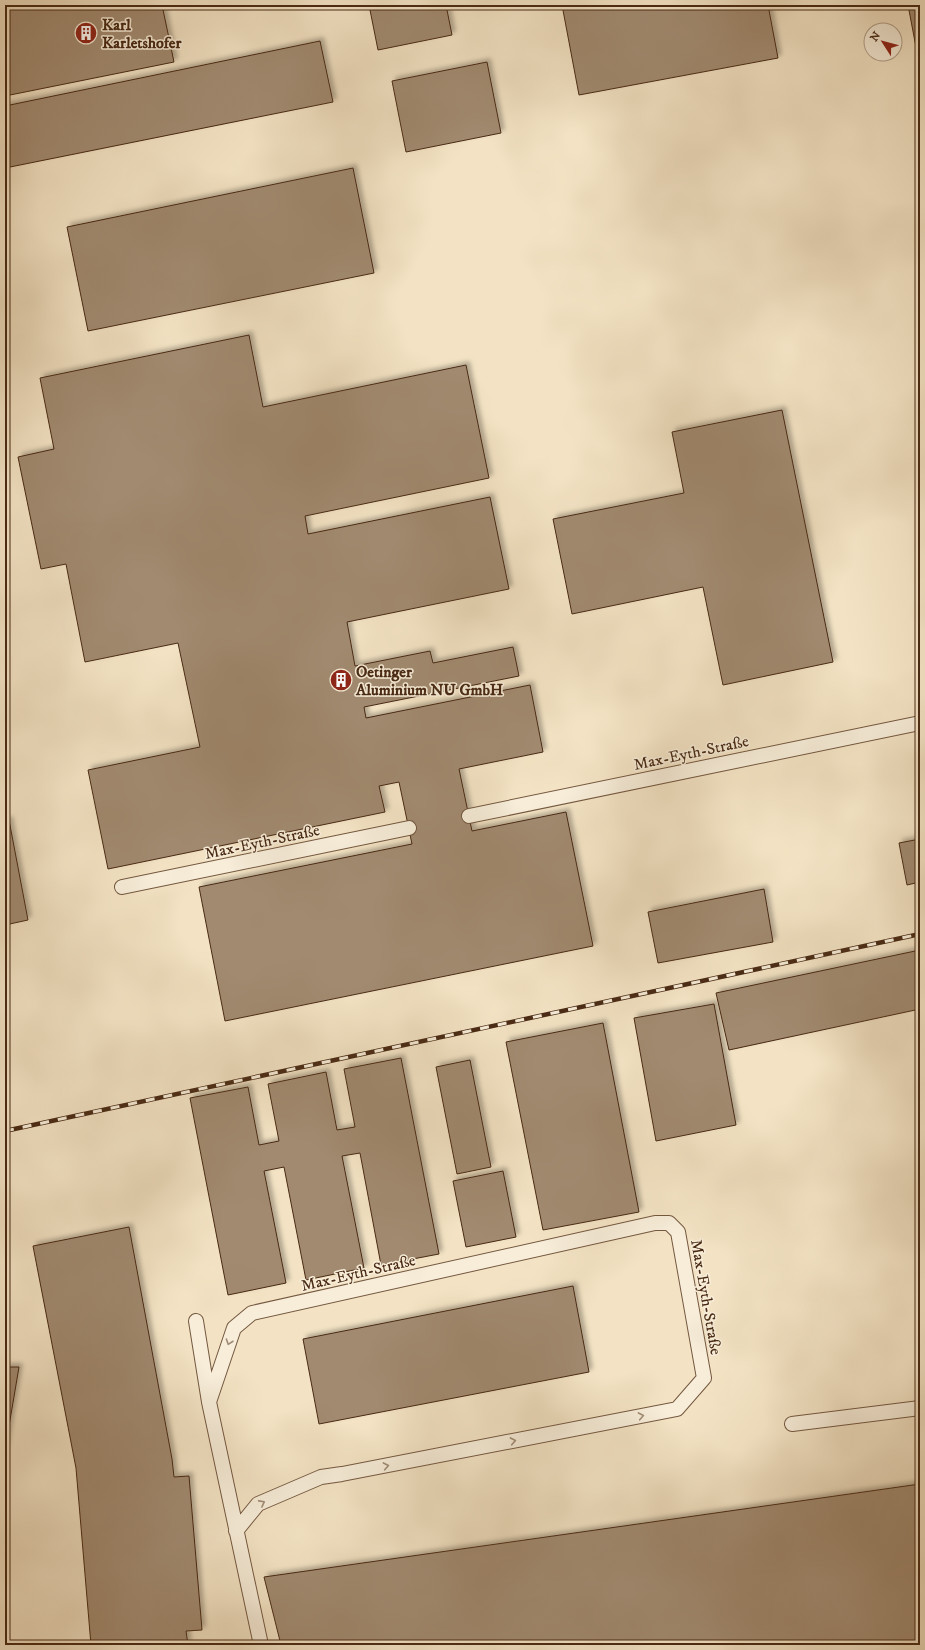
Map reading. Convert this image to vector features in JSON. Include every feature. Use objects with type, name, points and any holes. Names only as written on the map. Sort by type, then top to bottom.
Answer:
[{"type":"lane","name":"Max-Eyth-Straße","points":[[469,816],[920,723]]},
{"type":"lane","name":"Max-Eyth-Straße","points":[[122,887],[409,828]]},
{"type":"lane","name":"Max-Eyth-Straße","points":[[209,1402],[234,1328],[252,1313],[655,1223],[669,1224],[678,1232],[704,1378],[677,1409],[320,1477],[258,1504],[236,1531]]},
{"type":"lane","points":[[196,1321],[209,1402],[260,1645]]},
{"type":"lane","points":[[792,1424],[920,1408]]},
{"type":"building","name":"Karl Karletshofer","points":[[5,5],[162,5],[174,62],[5,96]]},
{"type":"building","points":[[369,5],[446,5],[452,35],[378,50]]},
{"type":"building","points":[[562,5],[768,5],[778,58],[579,95]]},
{"type":"building","points":[[908,5],[920,5],[920,68]]},
{"type":"building","points":[[320,41],[333,102],[5,168],[5,106]]},
{"type":"building","points":[[487,62],[501,133],[406,152],[392,81]]},
{"type":"building","points":[[353,168],[374,273],[88,331],[67,227]]},
{"type":"building","name":"Oetinger Aluminium NU GmbH","points":[[249,335],[263,407],[466,365],[489,478],[305,516],[308,534],[490,497],[509,589],[347,622],[355,666],[430,651],[433,663],[513,647],[519,676],[364,707],[366,718],[530,685],[543,752],[459,769],[472,831],[566,812],[593,946],[225,1021],[199,887],[412,844],[399,782],[379,786],[385,812],[108,869],[88,770],[200,747],[178,643],[85,662],[66,564],[41,569],[18,457],[54,449],[40,378]]},
{"type":"building","points":[[782,410],[833,662],[723,685],[703,587],[572,614],[553,519],[684,493],[672,432]]},
{"type":"building","points":[[9,820],[28,920],[5,925],[5,821]]},
{"type":"building","points":[[920,839],[920,882],[907,885],[899,843]]},
{"type":"building","points":[[764,889],[773,942],[658,963],[648,912]]},
{"type":"building","points":[[920,950],[920,1009],[729,1050],[716,993]]},
{"type":"building","points":[[714,1004],[736,1125],[656,1141],[634,1018]]},
{"type":"building","points":[[603,1023],[639,1212],[543,1230],[506,1042]]},
{"type":"building","points":[[401,1058],[439,1254],[381,1265],[360,1153],[342,1156],[364,1268],[306,1280],[284,1167],[264,1171],[286,1283],[228,1295],[190,1098],[248,1087],[259,1145],[279,1141],[268,1084],[326,1072],[337,1130],[355,1127],[344,1069]]},
{"type":"building","points":[[470,1060],[491,1167],[457,1174],[436,1067]]},
{"type":"building","points":[[503,1171],[516,1237],[466,1247],[453,1181]]},
{"type":"building","points":[[129,1227],[172,1459],[174,1477],[189,1476],[202,1630],[186,1631],[188,1645],[91,1645],[76,1468],[33,1246]]},
{"type":"building","points":[[573,1286],[589,1372],[319,1424],[303,1339]]},
{"type":"building","points":[[5,1367],[19,1367],[5,1450]]},
{"type":"building","points":[[920,1484],[920,1645],[281,1645],[264,1577]]},
{"type":"railway","points":[[5,1131],[920,934]]},
{"type":"place","name":"Karl Karletshofer","points":[[86,33]]},
{"type":"place","name":"Oetinger Aluminium NU GmbH","points":[[341,680]]}]
